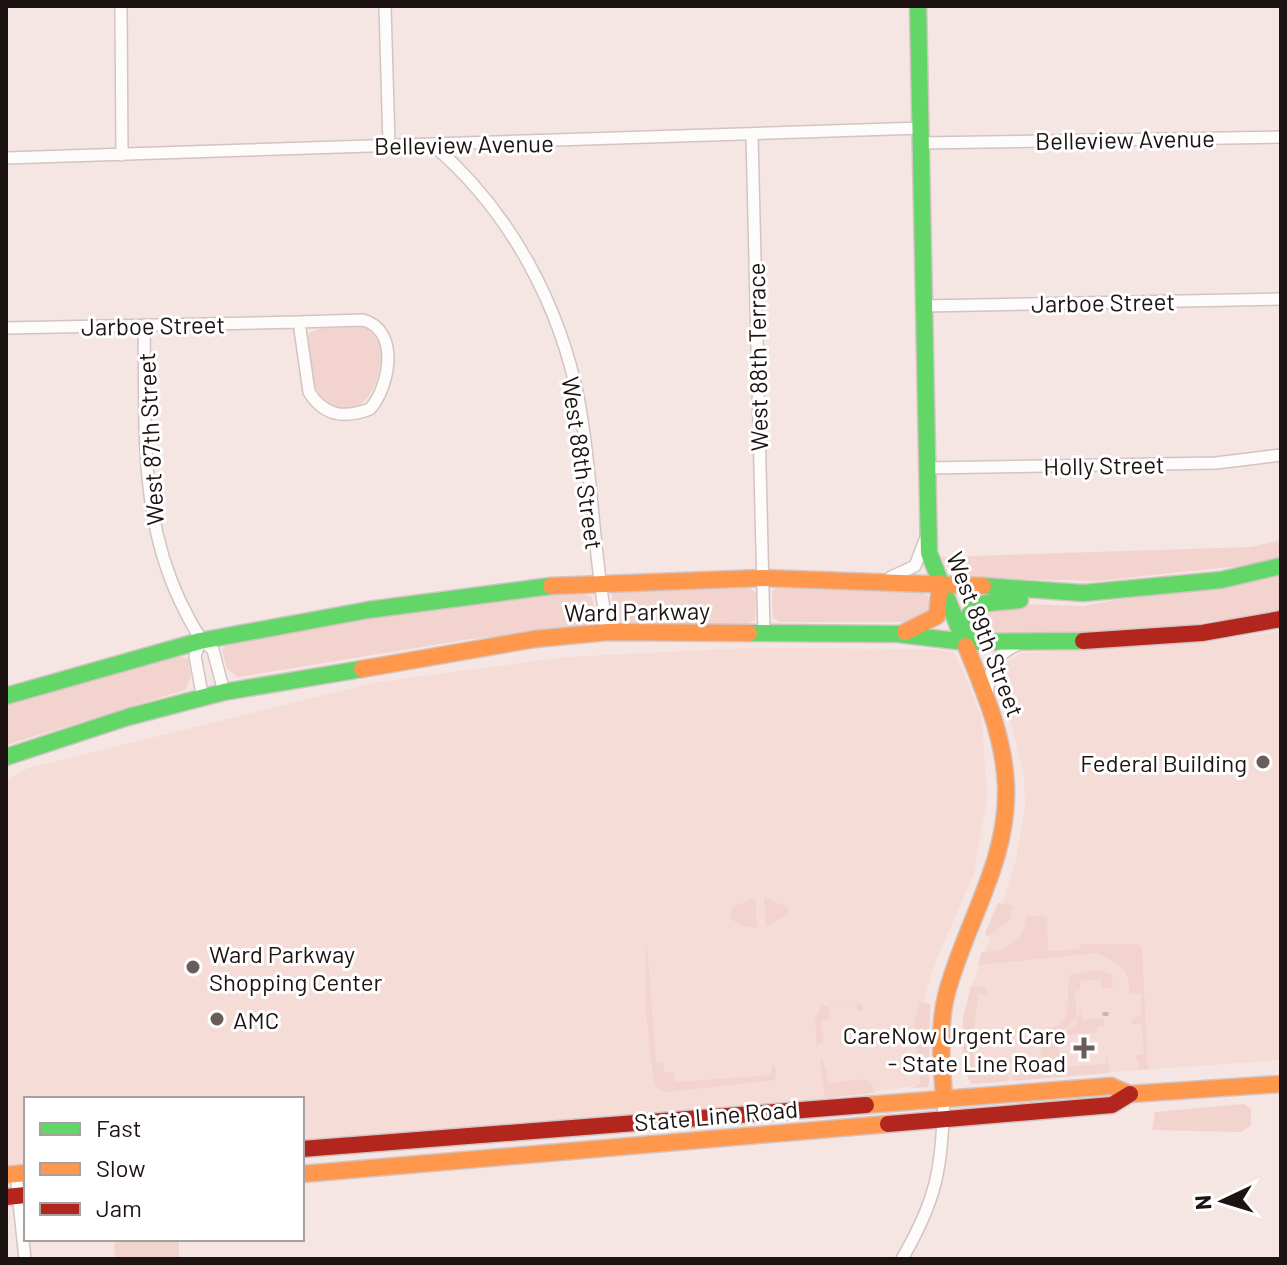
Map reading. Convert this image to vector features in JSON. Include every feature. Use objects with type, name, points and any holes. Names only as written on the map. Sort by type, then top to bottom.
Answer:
[{"type":"main road","name":"West 89th Street","points":[[918,6],[929,553],[987,699],[1003,757],[1005,812],[992,873],[946,996],[941,1037],[944,1099]]},
{"type":"main road","name":"Ward Parkway","points":[[6,696],[200,641],[396,605],[598,582],[762,578],[940,583],[1083,593],[1221,580],[1281,566]]},
{"type":"main road","points":[[898,634],[922,627],[937,616],[940,583]]},
{"type":"main road","points":[[965,642],[968,611],[982,602],[998,599],[1073,601],[1083,593]]},
{"type":"main road","name":"Ward Parkway","points":[[6,757],[102,724],[224,692],[535,639],[608,632],[898,634],[965,642],[1124,641],[1202,633],[1281,619]]},
{"type":"main road","name":"State Line Road","points":[[304,1149],[1111,1086],[1130,1094],[1281,1084]]},
{"type":"main road","name":"State Line Road","points":[[304,1174],[1112,1105],[1130,1094]]},
{"type":"street","points":[[121,6],[122,155]]},
{"type":"street","points":[[385,6],[389,145]]},
{"type":"street","name":"Belleview Avenue","points":[[6,158],[752,135],[1281,137]]},
{"type":"street","name":"West 88th Terrace","points":[[752,135],[764,633]]},
{"type":"street","name":"West 88th Street","points":[[434,146],[459,168],[501,222],[529,262],[553,312],[579,405],[598,582],[608,632]]},
{"type":"street","name":"Jarboe Street","points":[[924,306],[1281,299]]},
{"type":"street","name":"Jarboe Street","points":[[6,328],[363,320],[382,331],[388,352],[382,391],[370,409],[343,416],[324,410],[315,402],[306,382],[299,322]]},
{"type":"street","name":"West 87th Street","points":[[144,325],[152,521],[166,572],[200,641],[213,650],[224,692]]},
{"type":"street","name":"Holly Street","points":[[927,468],[1216,463],[1281,455]]},
{"type":"street","points":[[879,581],[915,566],[929,528]]},
{"type":"street","name":"West 87th Street","points":[[200,641],[195,656],[203,699]]},
{"type":"street","points":[[987,699],[993,663],[1002,652],[1038,641]]},
{"type":"street","name":"West 89th Street","points":[[902,1259],[925,1219],[936,1190],[944,1099]]},
{"type":"street","points":[[16,1174],[25,1259]]},
{"type":"shaded area","points":[[361,327],[372,332],[378,341],[380,365],[372,390],[365,400],[357,407],[343,408],[331,404],[315,386],[308,360],[309,333],[322,328]]},
{"type":"shaded area","points":[[1281,540],[1281,558],[1258,564],[1097,581],[955,577],[941,557],[1251,547]]},
{"type":"shaded area","points":[[1281,575],[1281,612],[1116,634],[992,635],[976,629],[974,618],[994,603],[1084,606],[1132,597],[1207,590]]},
{"type":"shaded area","points":[[777,586],[920,591],[928,596],[931,610],[913,622],[779,622],[773,618],[772,591]]},
{"type":"shaded area","points":[[620,587],[749,587],[756,593],[755,620],[746,624],[617,624],[612,620],[612,591]]},
{"type":"shaded area","points":[[576,592],[592,597],[597,616],[591,628],[470,639],[238,677],[227,669],[222,650],[227,642],[360,619]]},
{"type":"shaded area","points":[[1281,631],[1281,1060],[971,1082],[967,1072],[971,988],[1016,859],[1025,806],[1024,775],[998,674],[1000,666],[1022,653],[1209,641]]},
{"type":"shaded area","name":"Ward Parkway Shopping Center","points":[[747,648],[936,649],[953,652],[982,719],[987,798],[974,873],[935,963],[923,1003],[921,1085],[798,1102],[304,1145],[304,1097],[24,1097],[24,1169],[6,1171],[6,780],[28,768],[378,682],[566,657]]},
{"type":"shaded area","points":[[177,655],[188,659],[191,677],[185,690],[6,745],[6,706]]},
{"type":"shaded area","points":[[764,897],[789,908],[789,913],[766,927]]},
{"type":"shaded area","points":[[755,898],[757,928],[742,926],[729,918],[733,907]]},
{"type":"shaded area","points":[[998,903],[1013,906],[1010,920],[987,937],[985,933]]},
{"type":"shaded area","points":[[1026,915],[1047,917],[1048,951],[1080,949],[1080,944],[1139,944],[1142,949],[1148,1070],[1136,1069],[1139,1065],[1135,1056],[1144,1054],[1142,1024],[1132,1024],[1132,1018],[1141,1016],[1141,994],[1130,993],[1127,976],[1116,963],[1098,953],[978,965],[982,952],[999,950],[1018,938]]},
{"type":"shaded area","points":[[646,947],[656,1060],[657,1064],[663,1062],[664,1072],[673,1072],[675,1082],[770,1075],[773,1064],[776,1068],[775,1080],[667,1092],[658,1088],[653,1079],[646,1010]]},
{"type":"shaded area","points":[[1100,970],[1112,975],[1113,987],[1102,989],[1101,979],[1080,981],[1080,990],[1075,992],[1077,1017],[1057,1036],[1060,1067],[1106,1064],[1107,1052],[1109,1073],[1013,1081],[1012,1074],[1017,1073],[1016,1058],[1020,1069],[1042,1066],[1039,1031],[1057,1026],[1067,1015],[1069,975]]},
{"type":"shaded area","points":[[985,986],[989,996],[979,994],[973,1033],[974,1067],[985,1070],[1008,1065],[1009,1081],[971,1084],[963,1066],[963,1019],[971,987]]},
{"type":"shaded area","points":[[920,1002],[930,1004],[929,1083],[928,1087],[911,1088],[920,1084],[914,1022]]},
{"type":"shaded area","points":[[862,1003],[863,1011],[857,1011],[856,1004],[829,1006],[830,1019],[822,1020],[823,1044],[818,1044],[817,1050],[815,1018],[822,1006]]},
{"type":"shaded area","points":[[1080,1007],[1083,1020],[1104,1018],[1105,1026],[1097,1027],[1097,1032],[1061,1036],[1077,1023]]},
{"type":"shaded area","points":[[820,1057],[826,1068],[828,1083],[865,1079],[873,1085],[874,1093],[825,1098]]},
{"type":"shaded area","points":[[1245,1104],[1251,1109],[1251,1125],[1241,1132],[1152,1130],[1155,1112]]},
{"type":"shaded area","points":[[114,1241],[179,1241],[179,1259],[115,1259]]},
{"type":"traffic: fast","points":[[918,6],[929,553],[966,646]]},
{"type":"traffic: fast","points":[[983,586],[1083,593],[1221,580],[1281,566]]},
{"type":"traffic: fast","points":[[6,696],[200,641],[368,610],[551,586]]},
{"type":"traffic: fast","points":[[965,642],[968,617],[978,604],[1020,600]]},
{"type":"traffic: fast","points":[[749,633],[898,634],[965,642],[1083,641]]},
{"type":"traffic: fast","points":[[6,757],[128,717],[224,692],[362,669]]},
{"type":"traffic: slow","points":[[551,586],[762,578],[983,586]]},
{"type":"traffic: slow","points":[[905,632],[937,616],[940,583]]},
{"type":"traffic: slow","points":[[362,669],[535,639],[608,632],[749,633]]},
{"type":"traffic: slow","points":[[944,1099],[941,1034],[946,996],[993,867],[1005,814],[1006,786],[1001,749],[992,714],[966,646]]},
{"type":"traffic: slow","points":[[866,1105],[1111,1086],[1130,1094],[1281,1084]]},
{"type":"traffic: slow","points":[[304,1174],[888,1124]]},
{"type":"traffic: slow","points":[[6,1175],[24,1173]]},
{"type":"traffic: jam","points":[[1083,641],[1202,633],[1281,619]]},
{"type":"traffic: jam","points":[[888,1124],[1112,1105],[1130,1094]]},
{"type":"traffic: jam","points":[[304,1149],[866,1105]]},
{"type":"traffic: jam","points":[[6,1197],[24,1195]]},
{"type":"place","name":"Federal Building","points":[[1263,762]]},
{"type":"place","name":"Ward Parkway Shopping Center","points":[[193,967]]},
{"type":"place","name":"AMC","points":[[217,1019]]},
{"type":"place","name":"CareNow Urgent Care - State Line Road","points":[[1084,1048]]}]
